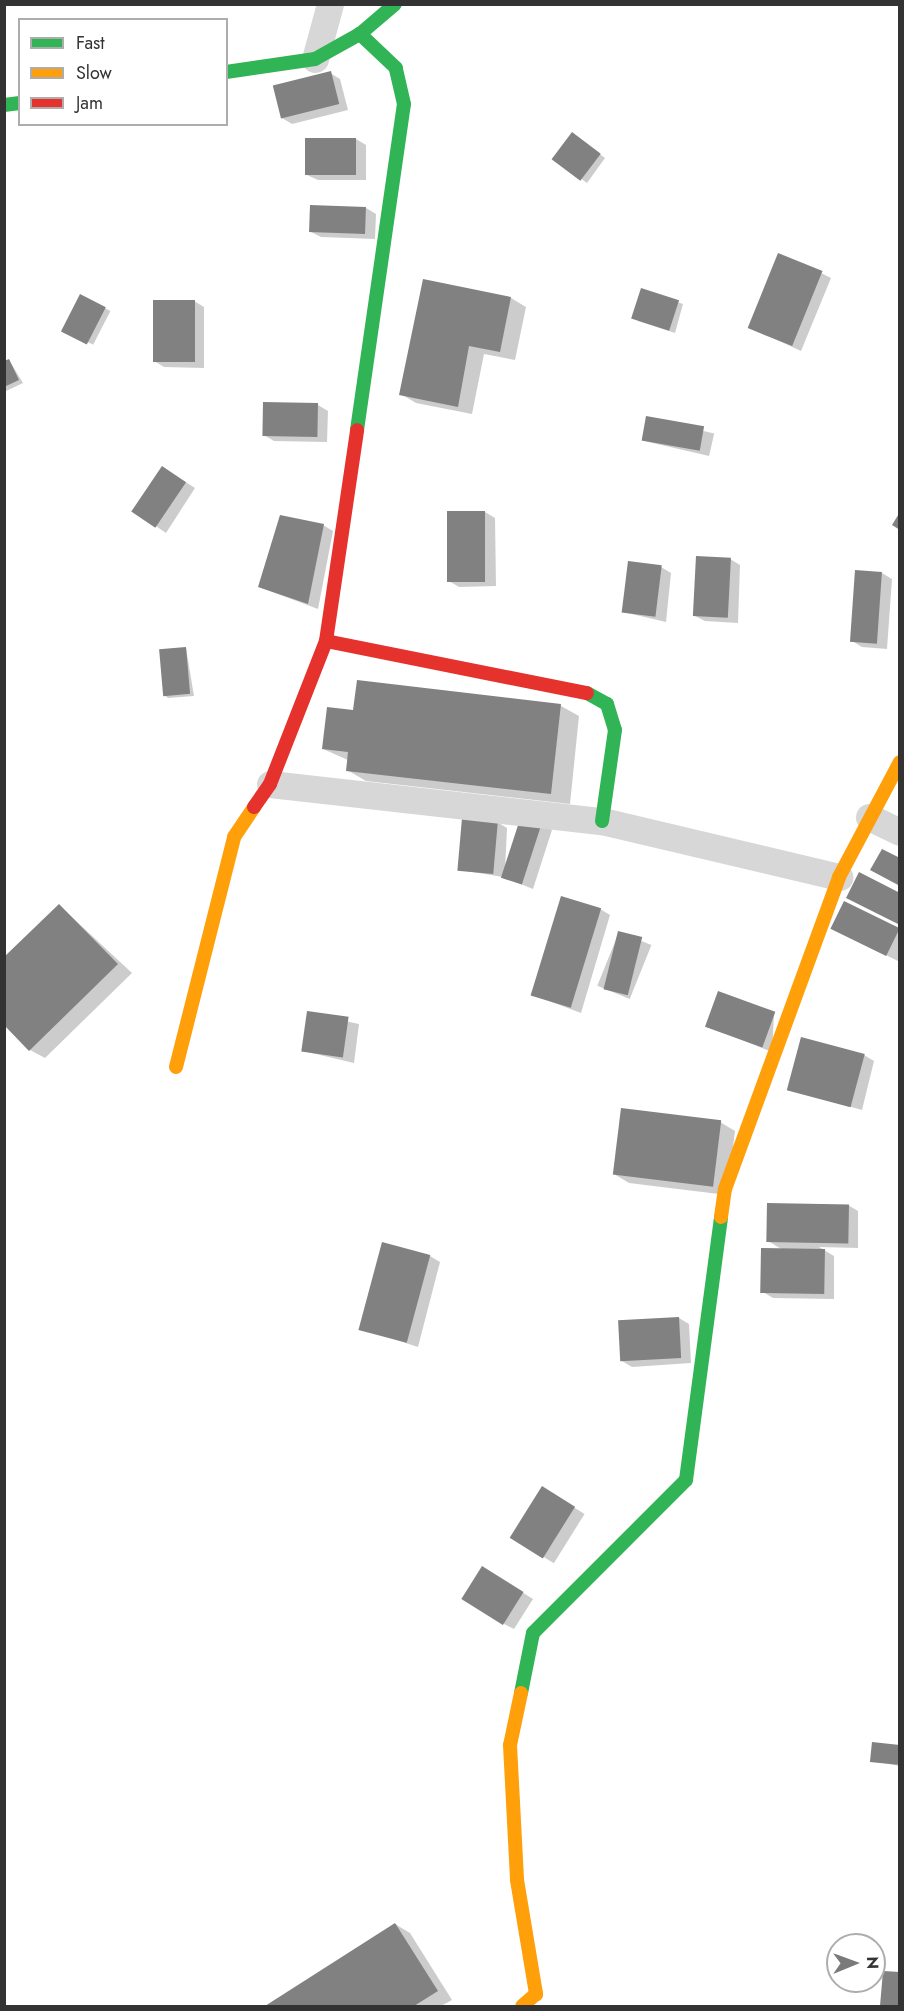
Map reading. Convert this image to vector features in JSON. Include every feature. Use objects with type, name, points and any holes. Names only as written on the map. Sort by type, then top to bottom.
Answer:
[{"type":"street","points":[[315,59],[330,4]]},
{"type":"street","points":[[228,72],[315,59],[360,33],[394,4]]},
{"type":"street","points":[[176,1067],[234,837],[270,784],[326,640],[404,104],[396,68],[360,33]]},
{"type":"street","points":[[326,640],[592,694],[607,704],[615,730],[602,821]]},
{"type":"street","points":[[535,2002],[517,1880],[510,1745],[533,1633],[687,1480],[725,1190],[839,877],[900,762]]},
{"type":"street","points":[[270,784],[602,821],[839,877]]},
{"type":"street","points":[[869,818],[900,832]]},
{"type":"building","points":[[331,71],[339,104],[281,119],[273,86]]},
{"type":"building","points":[[572,132],[601,154],[580,181],[552,159]]},
{"type":"building","points":[[305,138],[356,138],[356,175],[305,175]]},
{"type":"building","points":[[310,205],[366,207],[365,234],[309,232]]},
{"type":"building","points":[[778,253],[823,271],[792,346],[748,328]]},
{"type":"building","points":[[423,279],[511,297],[500,352],[469,346],[458,407],[399,395]]},
{"type":"building","points":[[641,288],[679,300],[669,331],[631,318]]},
{"type":"building","points":[[80,294],[106,307],[87,345],[61,331]]},
{"type":"building","points":[[153,300],[195,300],[195,362],[153,362]]},
{"type":"building","points":[[9,359],[19,380],[4,387],[4,361]]},
{"type":"building","points":[[263,402],[318,403],[317,437],[262,436]]},
{"type":"building","points":[[646,416],[704,426],[700,451],[642,441]]},
{"type":"building","points":[[162,466],[186,482],[155,528],[131,512]]},
{"type":"building","points":[[447,511],[485,511],[485,582],[447,582]]},
{"type":"building","points":[[900,512],[900,530],[892,525]]},
{"type":"building","points":[[280,515],[324,524],[308,604],[258,587]]},
{"type":"building","points":[[696,556],[731,558],[728,618],[693,616]]},
{"type":"building","points":[[628,561],[662,565],[655,617],[622,613]]},
{"type":"building","points":[[855,570],[882,572],[877,644],[850,642]]},
{"type":"building","points":[[186,647],[190,694],[163,696],[159,649]]},
{"type":"building","points":[[357,680],[561,704],[551,794],[346,771],[348,752],[322,749],[327,707],[353,710]]},
{"type":"building","points":[[521,816],[542,823],[522,885],[501,878]]},
{"type":"building","points":[[462,818],[498,821],[493,874],[457,871]]},
{"type":"building","points":[[882,849],[900,858],[900,886],[870,870]]},
{"type":"building","points":[[859,872],[900,893],[900,925],[846,898]]},
{"type":"building","points":[[561,896],[601,908],[571,1008],[531,995]]},
{"type":"building","points":[[844,901],[900,928],[886,956],[830,929]]},
{"type":"building","points":[[59,904],[118,964],[29,1051],[4,1025],[4,957]]},
{"type":"building","points":[[618,931],[642,937],[628,995],[603,989]]},
{"type":"building","points":[[718,991],[775,1012],[762,1048],[705,1027]]},
{"type":"building","points":[[307,1011],[349,1017],[343,1057],[301,1052]]},
{"type":"building","points":[[801,1037],[865,1054],[851,1107],[787,1090]]},
{"type":"building","points":[[621,1108],[721,1120],[713,1187],[613,1175]]},
{"type":"building","points":[[767,1203],[849,1204],[848,1243],[766,1242]]},
{"type":"building","points":[[382,1242],[430,1255],[407,1343],[358,1330]]},
{"type":"building","points":[[761,1248],[825,1249],[824,1294],[760,1293]]},
{"type":"building","points":[[679,1317],[681,1358],[620,1361],[618,1320]]},
{"type":"building","points":[[542,1486],[575,1507],[543,1558],[510,1538]]},
{"type":"building","points":[[482,1566],[524,1592],[503,1625],[461,1599]]},
{"type":"building","points":[[872,1742],[900,1745],[898,1765],[870,1762]]},
{"type":"building","points":[[395,1923],[438,1991],[414,2006],[265,2006]]},
{"type":"building","points":[[886,1971],[900,1972],[900,2006],[880,2006],[881,1993],[886,1993]]},
{"type":"traffic: fast","points":[[228,72],[315,59],[360,34],[395,4]]},
{"type":"traffic: fast","points":[[357,430],[404,104],[396,68],[360,34]]},
{"type":"traffic: fast","points":[[4,105],[18,103]]},
{"type":"traffic: fast","points":[[587,693],[607,704],[615,730],[602,821]]},
{"type":"traffic: fast","points":[[521,1693],[533,1633],[686,1480],[721,1217]]},
{"type":"traffic: slow","points":[[721,1217],[725,1189],[839,877],[900,762]]},
{"type":"traffic: slow","points":[[176,1067],[234,837],[254,807]]},
{"type":"traffic: slow","points":[[521,1693],[510,1745],[517,1880],[536,1994],[522,2006]]},
{"type":"traffic: jam","points":[[254,807],[270,784],[326,641],[357,430]]},
{"type":"traffic: jam","points":[[326,641],[587,693]]}]
